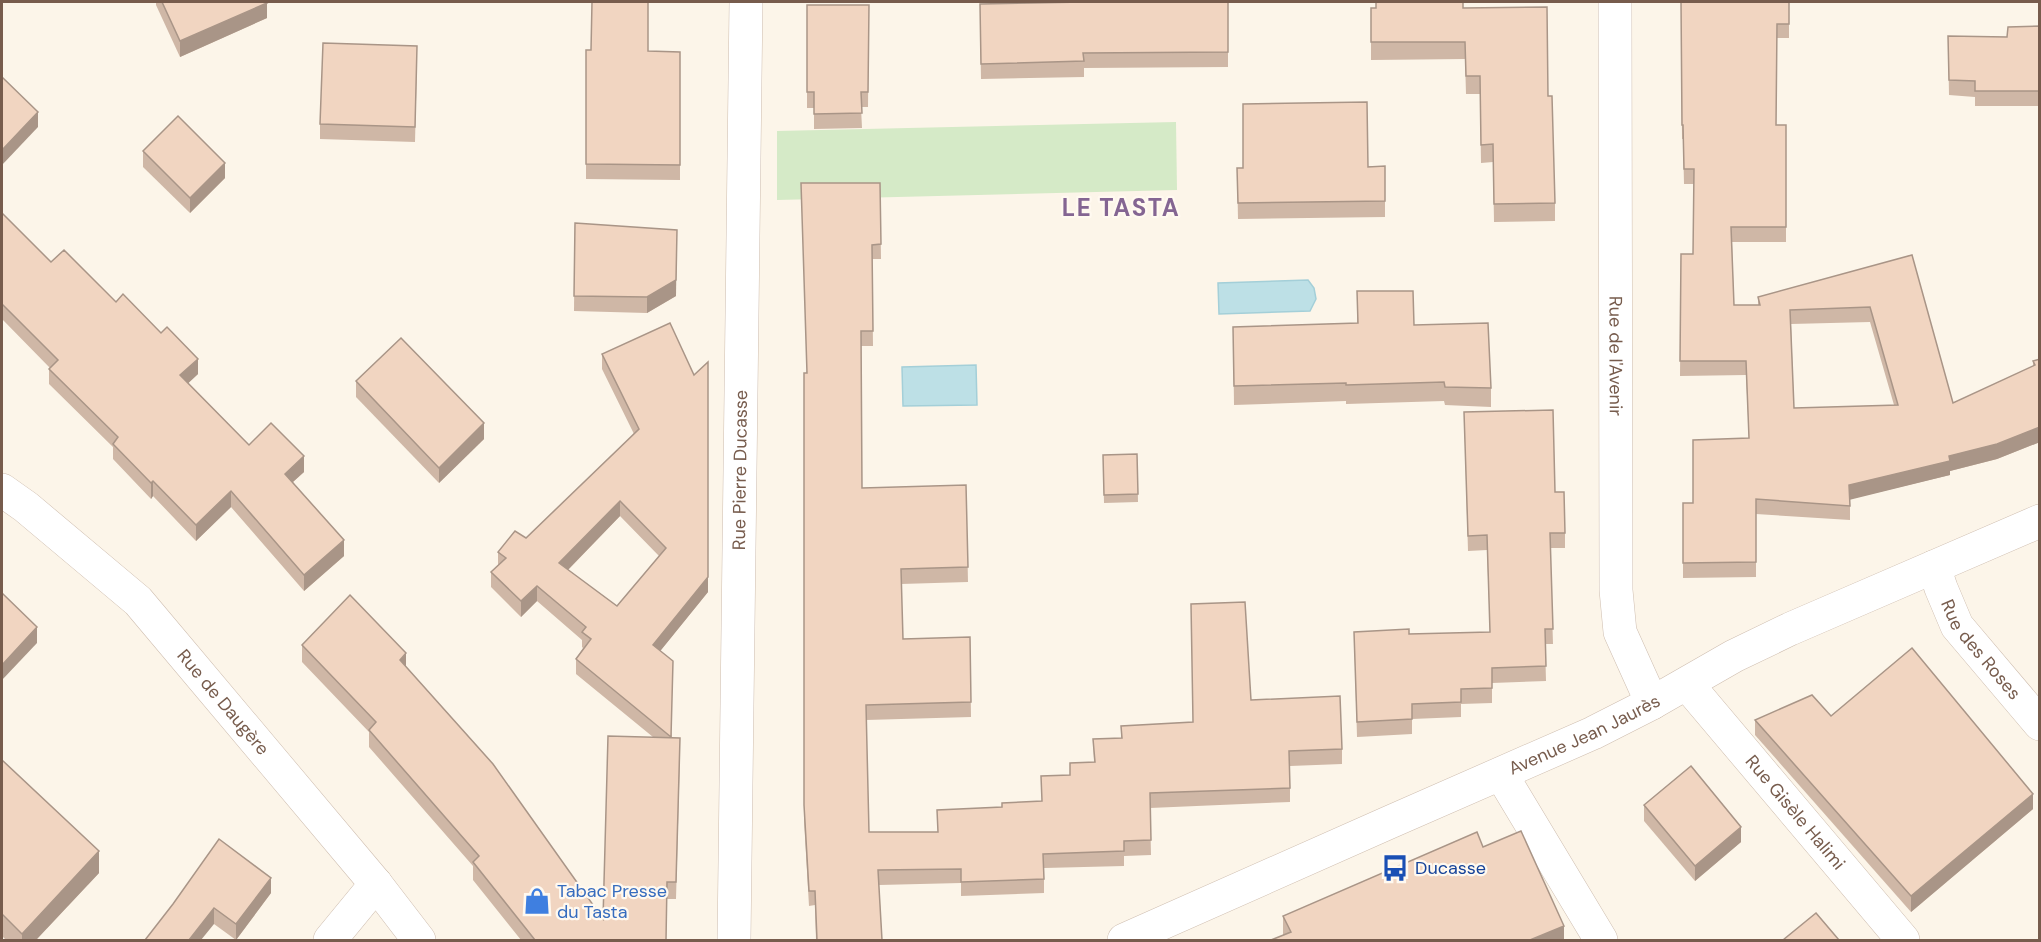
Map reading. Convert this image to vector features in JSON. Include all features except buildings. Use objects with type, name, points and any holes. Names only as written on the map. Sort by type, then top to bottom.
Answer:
[{"type":"street","name":"Rue Pierre Ducasse","points":[[734,940],[746,2]]},
{"type":"street","name":"Rue de l'Avenir","points":[[1615,2],[1616,590],[1620,632],[1652,703]]},
{"type":"street","name":"Rue de Daugère","points":[[2,490],[26,507],[138,601],[376,884],[419,940]]},
{"type":"street","name":"Avenue Jean Jaurès","points":[[1124,940],[1159,934],[1593,733],[1687,684],[1734,656],[1790,629],[2040,521]]},
{"type":"street","name":"Rue des Roses","points":[[1934,567],[1957,626],[2040,724]]},
{"type":"street","name":"Rue Gisèle Halimi","points":[[1687,684],[1903,940]]},
{"type":"street","points":[[1501,774],[1601,940]]},
{"type":"street","points":[[330,940],[376,884]]},
{"type":"green space","points":[[1176,122],[1177,190],[777,200],[777,131]]},
{"type":"water","points":[[1308,280],[1314,288],[1316,299],[1310,311],[1219,314],[1218,283]]},
{"type":"water","points":[[976,365],[977,405],[903,406],[902,367]]},
{"type":"place","name":"Ducasse","points":[[1395,868]]},
{"type":"place","name":"Tabac Presse du Tasta","points":[[537,901]]},
{"type":"district","name":"LE TASTA","points":[[1121,207]]}]
